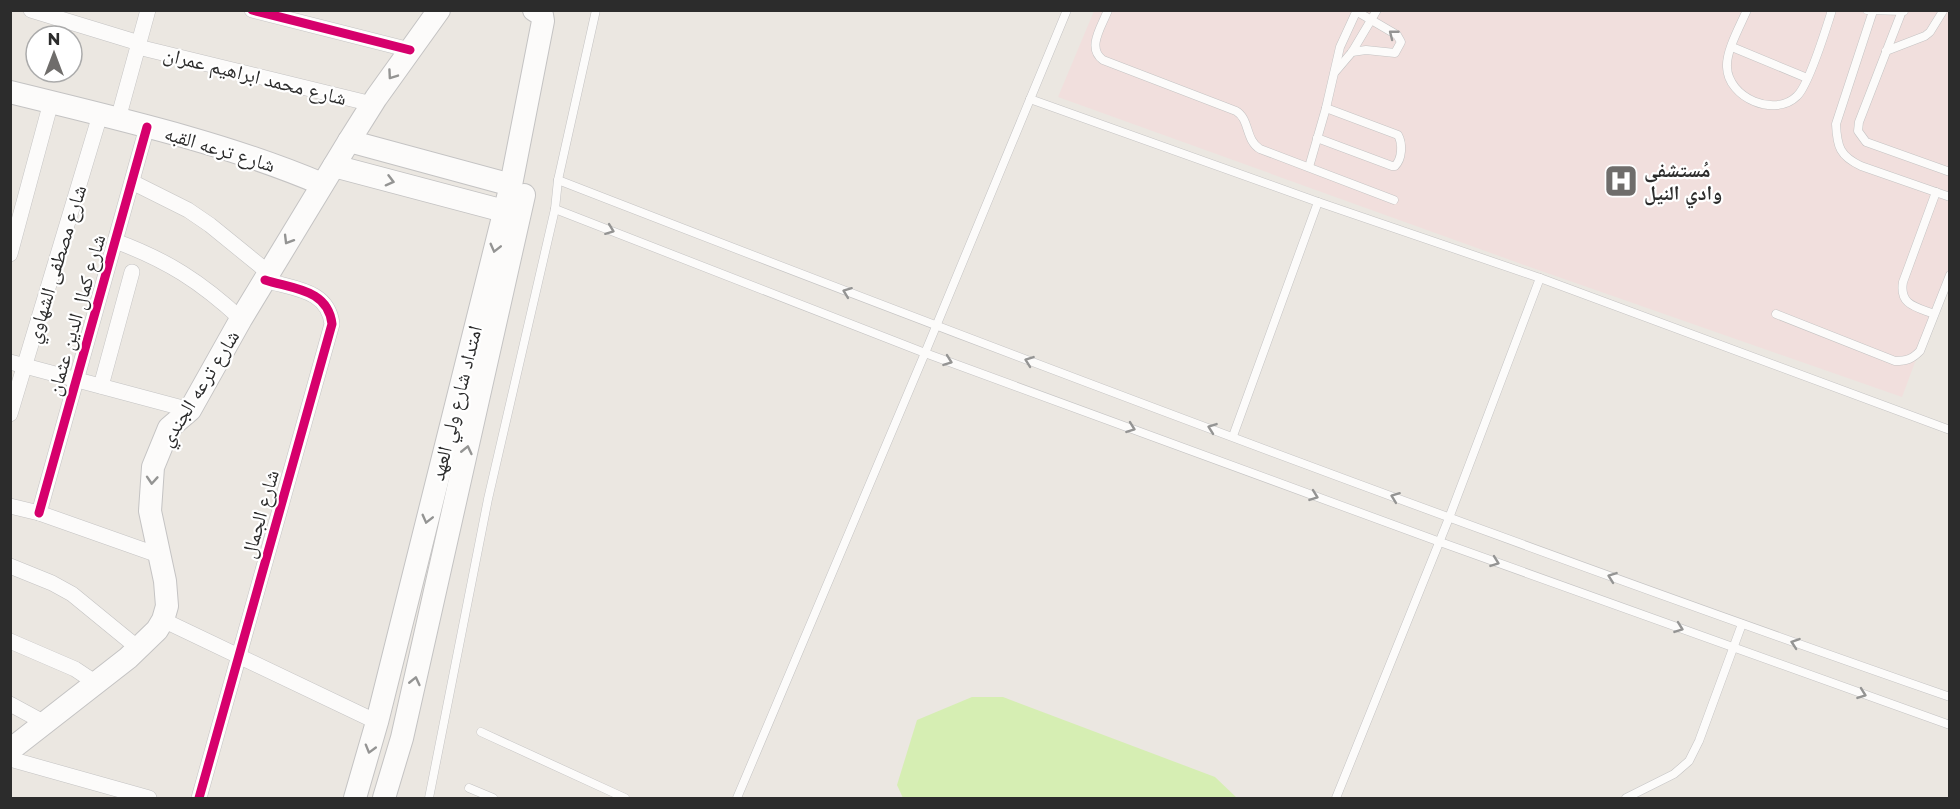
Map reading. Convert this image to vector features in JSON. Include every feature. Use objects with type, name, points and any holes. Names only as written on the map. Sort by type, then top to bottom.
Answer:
[{"type":"main road","name":"شارع ترعه الجندي","points":[[163,620],[167,606],[165,581],[150,511],[153,467],[169,428],[190,410],[241,319],[372,104],[439,10]]},
{"type":"main road","points":[[349,141],[518,187],[547,12]]},
{"type":"main road","name":"شارع ترعه القبه","points":[[10,92],[147,127],[288,169],[504,211]]},
{"type":"main road","name":"امتداد شارع ولي العهد","points":[[355,798],[377,722],[504,211],[518,187]]},
{"type":"main road","name":"امتداد شارع ولي العهد","points":[[384,798],[402,738],[518,187]]},
{"type":"main road","points":[[10,750],[138,648],[157,630],[163,620]]},
{"type":"street","name":"شارع محمد ابراهيم عمران","points":[[32,10],[139,45],[372,104]]},
{"type":"street","name":"شارع مصطفى الشهاوي","points":[[10,414],[18,364],[109,117],[139,45],[148,10]]},
{"type":"street","points":[[252,10],[410,50]]},
{"type":"street","points":[[10,254],[51,102]]},
{"type":"street","name":"شارع كمال الدين عثمان","points":[[39,513],[147,127]]},
{"type":"street","points":[[132,182],[188,210],[210,225],[267,276]]},
{"type":"street","points":[[115,241],[170,264],[195,280],[241,319]]},
{"type":"street","points":[[101,386],[132,272]]},
{"type":"street","name":"شارع الجمال","points":[[199,798],[332,324],[331,313],[326,303],[318,296],[267,276]]},
{"type":"street","points":[[18,364],[190,410]]},
{"type":"street","points":[[10,506],[39,513],[158,555]]},
{"type":"street","points":[[10,567],[52,583],[72,594],[138,648]]},
{"type":"street","points":[[163,620],[377,722]]},
{"type":"street","points":[[10,641],[67,665],[96,683]]},
{"type":"street","points":[[10,704],[45,723]]},
{"type":"street","points":[[10,759],[149,798]]},
{"type":"lane","points":[[429,798],[488,499],[555,209],[558,180],[596,10]]},
{"type":"lane","points":[[736,798],[926,353],[1067,10]]},
{"type":"lane","points":[[1108,10],[1094,50],[1102,60],[1236,111],[1241,114],[1255,146],[1394,200]]},
{"type":"lane","points":[[1335,73],[1352,52],[1377,10]]},
{"type":"lane","points":[[1747,10],[1726,67],[1734,87],[1743,96],[1770,106],[1782,106],[1798,95],[1804,87],[1832,10]]},
{"type":"lane","points":[[1309,167],[1340,47],[1356,11],[1397,35],[1401,42],[1399,50],[1391,54],[1366,50],[1352,52]]},
{"type":"lane","points":[[1950,172],[1866,141],[1858,131],[1859,122],[1903,11],[1873,11],[1836,124],[1841,152],[1849,160],[1950,197]]},
{"type":"lane","points":[[1886,51],[1925,36],[1930,32],[1942,11],[1950,11]]},
{"type":"lane","points":[[1732,46],[1808,78]]},
{"type":"lane","points":[[1030,99],[1318,202],[1540,278],[1950,430]]},
{"type":"lane","points":[[1317,138],[1392,166],[1399,161],[1401,143],[1398,135],[1326,108]]},
{"type":"lane","points":[[558,180],[936,327],[1449,518],[1950,697]]},
{"type":"lane","points":[[1934,314],[1913,306],[1905,300],[1901,291],[1936,192]]},
{"type":"lane","points":[[1233,436],[1318,202]]},
{"type":"lane","points":[[555,209],[926,353],[1440,542],[1950,725]]},
{"type":"lane","points":[[1776,314],[1895,361],[1905,361],[1920,351],[1950,275]]},
{"type":"lane","points":[[1336,798],[1440,542],[1540,278]]},
{"type":"lane","points":[[1626,798],[1674,774],[1689,761],[1699,741],[1742,624]]},
{"type":"lane","points":[[481,732],[625,798]]},
{"type":"lane","points":[[469,788],[493,798]]},
{"type":"shaded area","name":"مُستشفى وادي النيل","points":[[1094,11],[1949,11],[1949,271],[1902,397],[1527,266],[1058,97]]},
{"type":"green space","points":[[972,697],[1003,697],[1215,777],[1237,798],[903,798],[897,785],[917,720]]},
{"type":"cycle path","points":[[252,10],[410,50]]},
{"type":"cycle path","points":[[39,513],[147,127]]},
{"type":"cycle path","points":[[199,798],[332,324],[329,312],[316,297],[308,292],[265,280]]},
{"type":"place","name":"مُستشفى وادي النيل","points":[[1621,181]]}]
